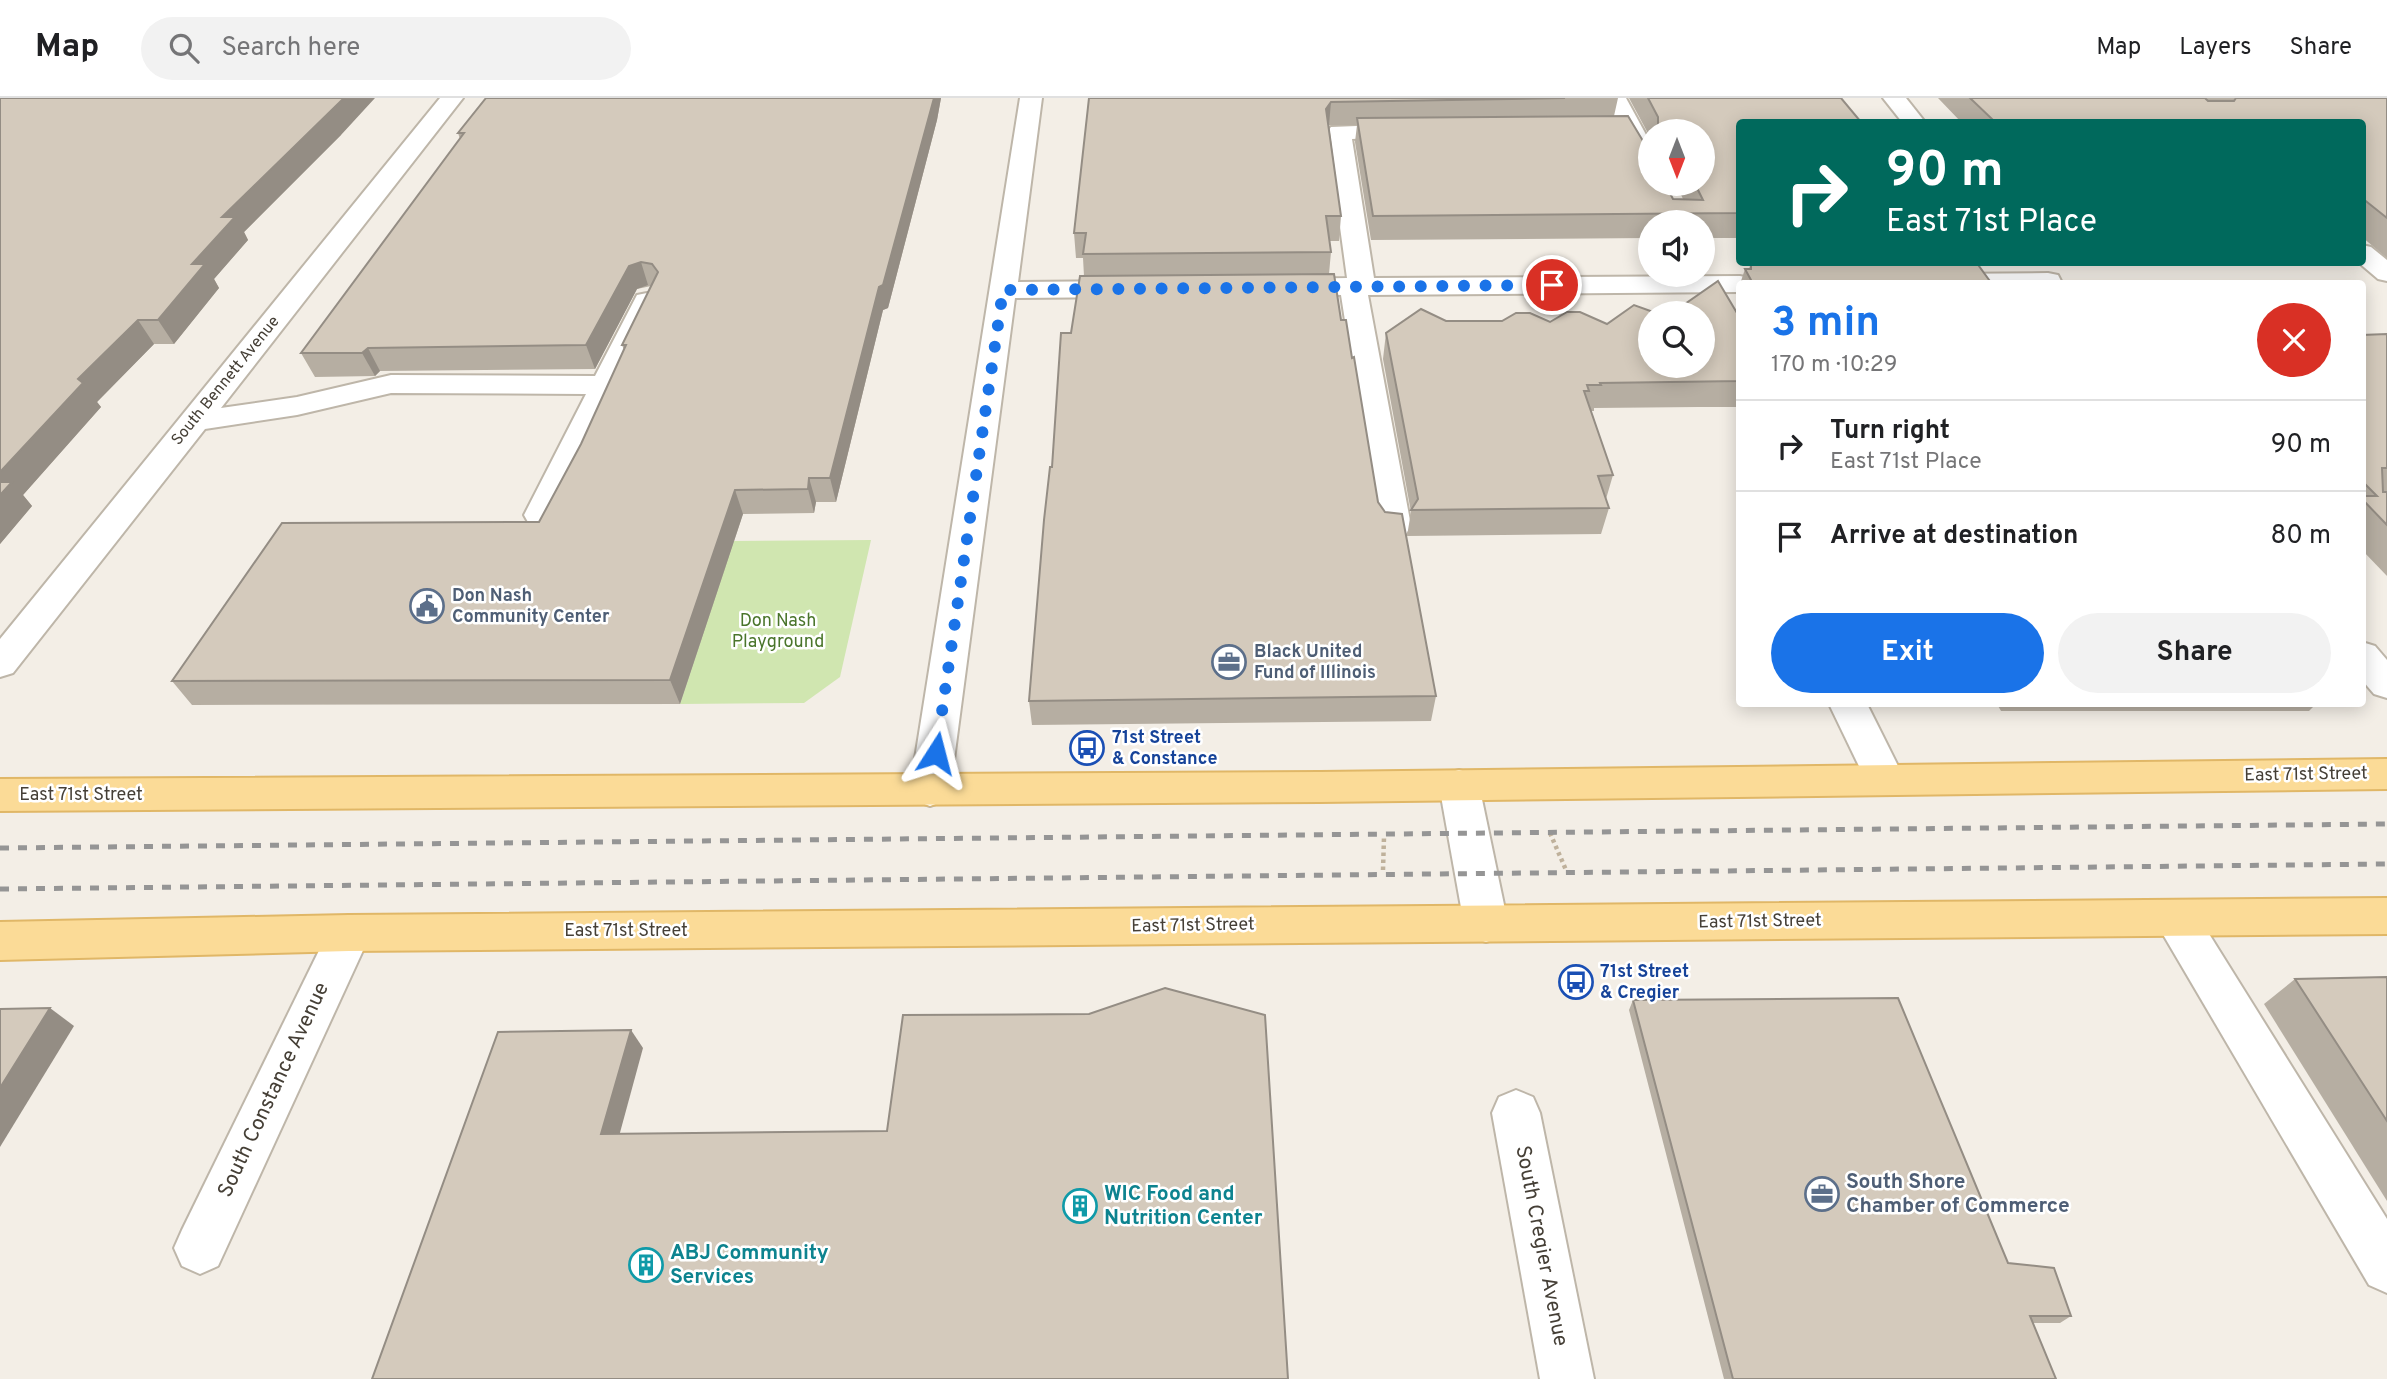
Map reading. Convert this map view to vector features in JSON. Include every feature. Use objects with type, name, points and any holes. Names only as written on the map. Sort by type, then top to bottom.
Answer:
[{"type":"main road","name":"East 71st Street","points":[[0,796],[930,790],[2387,774]]},
{"type":"main road","name":"East 71st Street","points":[[0,942],[349,933],[2387,916]]},
{"type":"street","name":"South Bennett Avenue","points":[[0,664],[452,98]]},
{"type":"street","points":[[930,790],[1031,98]]},
{"type":"street","points":[[1615,98],[1638,141]]},
{"type":"street","points":[[1894,98],[1912,119]]},
{"type":"street","points":[[1604,130],[1632,130]]},
{"type":"street","points":[[1394,526],[1358,287],[1339,132],[1437,131]]},
{"type":"street","points":[[2366,256],[2387,274]]},
{"type":"street","points":[[1955,280],[2043,276]]},
{"type":"street","points":[[1257,288],[1721,284]]},
{"type":"street","points":[[1003,290],[1161,289]]},
{"type":"street","points":[[540,515],[649,296]]},
{"type":"street","points":[[194,421],[297,406],[391,384],[605,385]]},
{"type":"street","points":[[2366,660],[2387,684]]},
{"type":"street","points":[[1849,707],[1885,780]]},
{"type":"street","points":[[1459,785],[1486,924]]},
{"type":"street","points":[[2176,918],[2387,1267]]},
{"type":"street","name":"South Constance Avenue","points":[[200,1248],[349,933]]},
{"type":"street","name":"South Cregier Avenue","points":[[1516,1113],[1567,1379]]},
{"type":"path","points":[[1382,873],[1384,831]]},
{"type":"path","points":[[1549,831],[1571,881]]},
{"type":"green space","name":"Don Nash Playground","points":[[871,540],[840,677],[804,703],[680,704],[733,541]]},
{"type":"building","points":[[0,98],[344,98],[222,217],[235,217],[192,264],[205,264],[158,320],[138,320],[78,379],[83,383],[0,472]]},
{"type":"building","points":[[486,98],[934,98],[883,285],[879,287],[830,478],[809,478],[808,489],[735,490],[670,680],[172,681],[282,523],[539,522],[581,444],[626,345],[622,345],[658,272],[652,264],[641,262],[629,266],[586,345],[368,348],[362,353],[301,353],[464,133],[458,133]]},
{"type":"building","points":[[1089,98],[1565,98],[1331,102],[1326,109],[1341,216],[1326,216],[1331,252],[1083,254],[1086,233],[1074,233]]},
{"type":"building","points":[[1648,98],[1841,98],[1858,119],[1736,119],[1736,213],[1715,213],[1715,210],[1638,210],[1638,214],[1373,216],[1357,118],[1628,116],[1638,133],[1638,196],[1703,200],[1701,196],[1715,196],[1715,119],[1658,119]]},
{"type":"building","points":[[1970,98],[2205,98],[2208,101],[2234,101],[2236,98],[2387,98],[2387,218],[2366,201],[2366,119],[1992,119]]},
{"type":"building","points":[[1751,266],[1979,266],[1989,280],[1751,280],[1745,269],[1751,269]]},
{"type":"building","points":[[1334,274],[1341,320],[1346,320],[1352,358],[1354,357],[1378,502],[1385,512],[1402,514],[1436,696],[1029,701],[1044,520],[1052,467],[1061,333],[1071,333],[1080,276]]},
{"type":"building","points":[[1718,281],[1736,311],[1736,381],[1587,385],[1589,391],[1584,391],[1613,475],[1598,476],[1609,508],[1411,510],[1418,499],[1386,333],[1421,309],[1446,321],[1502,321],[1516,313],[1530,313],[1550,322],[1567,312],[1580,312],[1607,324],[1634,305],[1638,306],[1638,378],[1715,378],[1715,301],[1689,301],[1709,287],[1715,287]]},
{"type":"building","points":[[2387,334],[2387,468],[2382,468],[2383,492],[2387,492],[2387,525],[2366,503],[2366,496],[2377,496],[2366,485],[2366,335]]},
{"type":"building","points":[[0,482],[12,482],[0,495]]},
{"type":"building","points":[[2387,977],[2387,1121],[2295,979]]},
{"type":"building","points":[[1165,988],[1265,1015],[1288,1379],[372,1379],[498,1032],[631,1030],[601,1134],[887,1131],[903,1015],[1089,1014]]},
{"type":"building","name":"South Shore Chamber of Commerce","points":[[1898,998],[2008,1263],[2054,1268],[2071,1316],[2030,1316],[2056,1379],[1733,1379],[1633,1000]]},
{"type":"building","points":[[50,1008],[0,1088],[0,1009]]},
{"type":"railway","points":[[0,848],[2387,824]]},
{"type":"railway","points":[[0,889],[2387,864]]},
{"type":"place","name":"Don Nash Community Center","points":[[427,606]]},
{"type":"place","name":"Black United Fund of Illinois","points":[[1229,662]]},
{"type":"place","name":"71st Street & Constance","points":[[1087,748]]},
{"type":"place","name":"71st Street & Cregier","points":[[1576,982]]},
{"type":"place","name":"South Shore Chamber of Commerce","points":[[1822,1194]]},
{"type":"place","name":"WIC Food and Nutrition Center","points":[[1080,1206]]},
{"type":"place","name":"ABJ Community Services","points":[[646,1265]]},
{"type":"route","points":[[936,753],[1003,290],[1552,285]]}]
